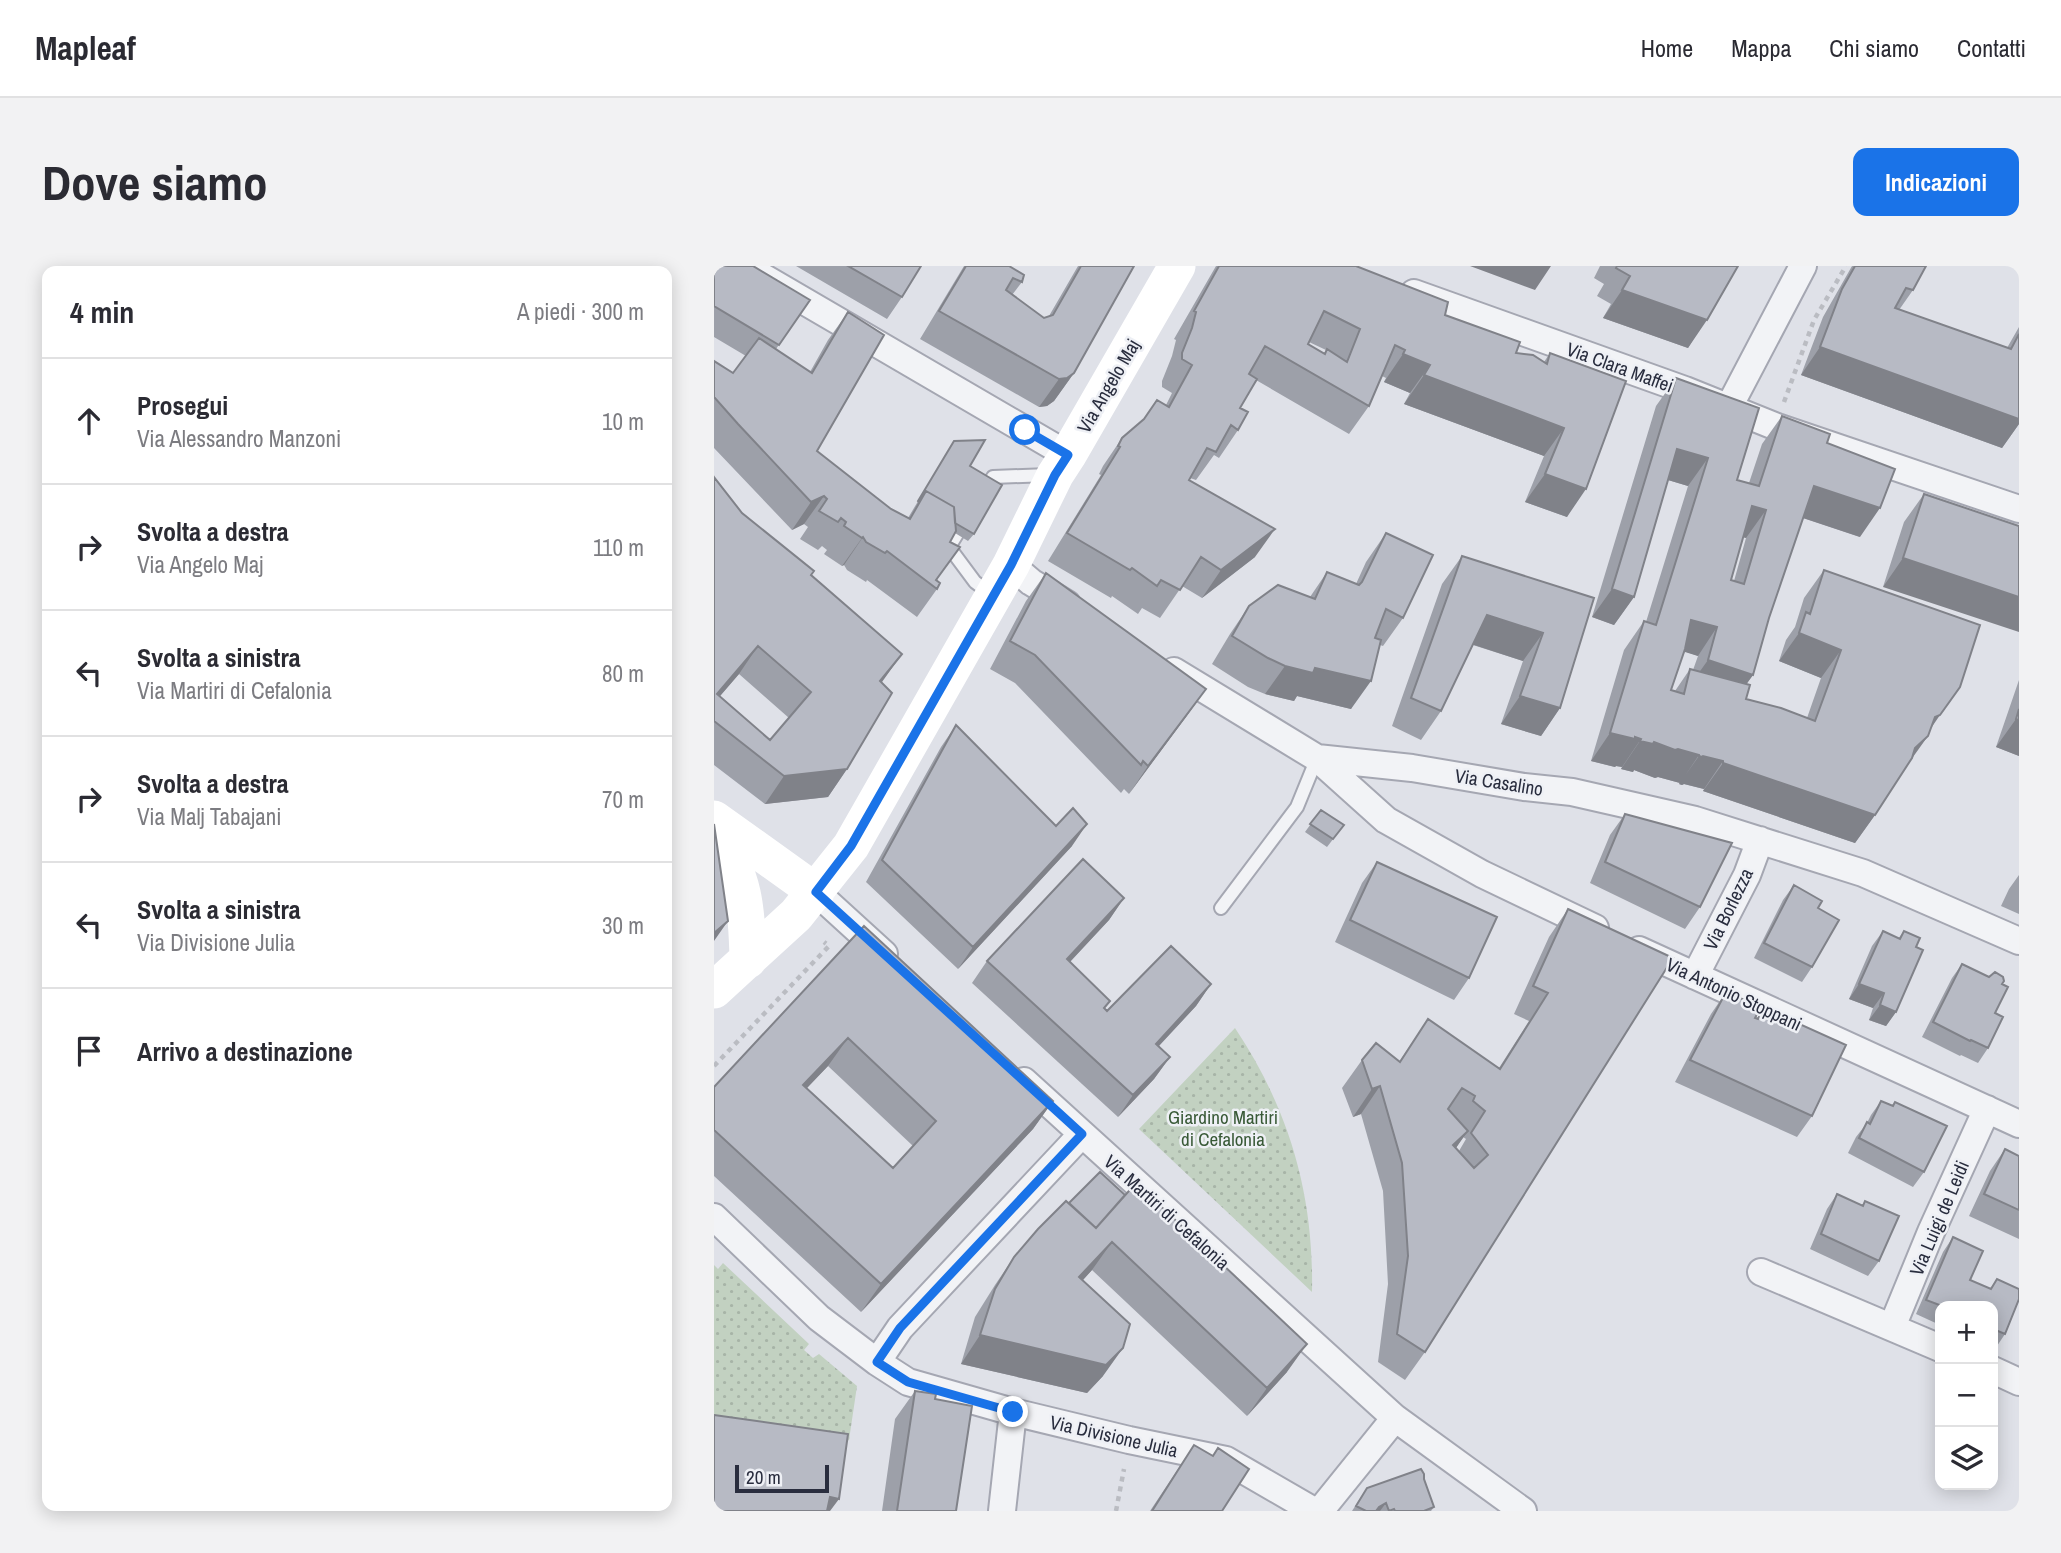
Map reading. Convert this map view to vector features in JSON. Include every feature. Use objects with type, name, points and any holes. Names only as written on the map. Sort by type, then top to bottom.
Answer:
[{"type":"main road","name":"Via Angelo Maj","points":[[714,990],[806,904],[851,846],[1002,581],[1062,465],[1177,266]]},
{"type":"main road","points":[[714,819],[806,904]]},
{"type":"main road","points":[[714,834],[727,851],[738,875],[747,914],[748,960]]},
{"type":"street","points":[[744,266],[1062,465]]},
{"type":"street","points":[[1729,407],[1803,266]]},
{"type":"street","name":"Via Clara Maffei","points":[[1391,284],[1777,427],[2019,509]]},
{"type":"street","points":[[1002,581],[1031,582],[1090,619]]},
{"type":"street","name":"Via Casalino","points":[[1149,656],[1317,758],[1412,768],[1524,787],[1572,792],[1695,820],[1863,873],[2019,941]]},
{"type":"street","name":"Via Antonio Stoppani","points":[[1317,758],[1386,820],[1482,874],[1695,976],[2019,1124]]},
{"type":"street","name":"Via Borlezza","points":[[1695,976],[1747,875],[1760,841]]},
{"type":"street","points":[[806,904],[899,968]]},
{"type":"street","name":"Via Martiri di Cefalonia","points":[[1011,1070],[1395,1418],[1523,1511]]},
{"type":"street","name":"Via Luigi de Leidi","points":[[1892,1327],[1931,1232],[1987,1109]]},
{"type":"street","points":[[877,1362],[900,1328],[1082,1134]]},
{"type":"street","name":"Via Divisione Julia","points":[[714,1217],[819,1318],[908,1382],[1013,1412],[1226,1460],[1314,1511]]},
{"type":"street","points":[[1762,1272],[1935,1346]]},
{"type":"street","points":[[1998,1372],[2019,1382]]},
{"type":"street","points":[[1002,1511],[1013,1412]]},
{"type":"street","points":[[1320,1511],[1395,1418]]},
{"type":"lane","points":[[978,500],[993,477],[1062,465]]},
{"type":"lane","points":[[971,512],[949,547],[975,582],[1002,581]]},
{"type":"lane","points":[[1221,908],[1297,807],[1317,758]]},
{"type":"path","points":[[1777,427],[1814,320],[1846,266]]},
{"type":"path","points":[[714,1066],[829,946],[806,904]]},
{"type":"path","points":[[1116,1511],[1129,1440]]},
{"type":"green space","name":"Giardino Martiri di Cefalonia","points":[[1235,1028],[1270,1090],[1284,1121],[1294,1154],[1308,1221],[1312,1292],[1139,1129]]},
{"type":"green space","points":[[723,1263],[809,1344],[804,1350],[813,1358],[819,1354],[857,1386],[849,1440],[830,1448],[714,1445],[714,1265],[718,1269]]},
{"type":"building","points":[[717,266],[753,266],[810,300],[779,345],[714,306],[714,269]]},
{"type":"building","points":[[848,266],[921,266],[902,297]]},
{"type":"building","points":[[966,266],[1009,266],[1024,275],[1022,282],[1013,278],[1006,290],[1044,318],[1053,315],[1081,266],[1134,266],[1074,373],[1059,379],[939,311]]},
{"type":"building","points":[[1219,266],[1356,266],[1448,302],[1445,315],[1520,342],[1516,353],[1533,355],[1547,364],[1550,353],[1626,381],[1586,489],[1545,474],[1564,428],[1424,375],[1430,365],[1403,354],[1405,350],[1395,345],[1369,406],[1265,346],[1249,374],[1257,379],[1240,408],[1248,412],[1238,430],[1231,425],[1216,452],[1207,448],[1189,480],[1275,529],[1221,570],[1201,557],[1180,590],[1161,580],[1157,586],[1132,568],[1130,570],[1067,533],[1120,447],[1118,446],[1122,438],[1144,419],[1157,400],[1169,407],[1192,365],[1182,359],[1182,353],[1192,328],[1196,312],[1194,311]],"holes":[[[1324,311],[1360,329],[1347,362],[1327,349],[1325,354],[1308,344]]]},
{"type":"building","points":[[1738,266],[1707,320],[1622,290],[1630,276],[1616,268]]},
{"type":"building","points":[[1855,266],[1926,266],[1913,290],[1906,288],[1895,308],[2011,349],[2019,334],[2019,419],[1820,347],[1842,289]]},
{"type":"building","points":[[848,312],[884,335],[817,451],[891,509],[910,519],[926,491],[954,507],[956,531],[950,542],[960,547],[936,580],[940,583],[937,589],[887,551],[885,553],[866,542],[863,537],[844,526],[846,522],[841,518],[838,522],[819,511],[827,499],[824,496],[811,502],[714,397],[714,361],[733,373],[759,338],[812,373]]},
{"type":"building","points":[[1676,378],[1759,408],[1737,480],[1759,486],[1782,416],[1830,434],[1827,443],[1895,469],[1880,508],[1814,486],[1769,618],[1753,675],[1708,660],[1717,627],[1691,620],[1685,649],[1671,690],[1684,694],[1690,669],[1750,685],[1746,699],[1815,721],[1841,650],[1799,633],[1806,612],[1810,614],[1824,570],[1980,625],[1960,687],[1940,715],[1935,717],[1928,736],[1915,748],[1912,758],[1875,815],[1723,761],[1675,750],[1654,742],[1640,741],[1641,739],[1635,737],[1610,733],[1644,621],[1656,625],[1708,458],[1677,449],[1634,597],[1612,589]],"holes":[[[1752,506],[1766,510],[1744,584],[1731,580]]]},
{"type":"building","points":[[985,440],[970,466],[1002,485],[974,534],[955,523],[954,507],[926,491],[918,501],[954,441]]},
{"type":"building","points":[[714,477],[742,513],[814,571],[811,575],[902,654],[880,681],[892,693],[847,769],[784,776],[714,721]],"holes":[[[758,646],[811,692],[770,740],[717,694]]]},
{"type":"building","points":[[1924,494],[2019,526],[2019,597],[1903,558]]},
{"type":"building","points":[[1386,533],[1433,555],[1403,618],[1386,609],[1375,638],[1381,640],[1371,681],[1315,668],[1313,673],[1285,666],[1232,636],[1249,606],[1278,585],[1315,599],[1327,572],[1359,585]]},
{"type":"building","points":[[1462,556],[1594,598],[1560,708],[1520,696],[1543,633],[1487,615],[1441,711],[1411,698]]},
{"type":"building","points":[[1046,573],[1206,689],[1148,766],[1143,761],[1141,765],[1035,655],[1010,641]]},
{"type":"building","points":[[956,725],[1056,826],[1073,808],[1087,824],[973,947],[882,860]]},
{"type":"building","points":[[1321,810],[1344,825],[1333,839],[1310,824]]},
{"type":"building","points":[[1625,814],[1732,843],[1700,907],[1605,862]]},
{"type":"building","points":[[714,824],[728,921],[714,933]]},
{"type":"building","points":[[1083,859],[1124,898],[1067,959],[1110,1001],[1104,1008],[1107,1011],[1171,946],[1211,984],[1156,1044],[1170,1057],[1133,1095],[987,961]]},
{"type":"building","points":[[1377,862],[1497,917],[1469,978],[1350,920]]},
{"type":"building","points":[[1794,885],[1822,901],[1818,908],[1839,920],[1812,967],[1764,943]]},
{"type":"building","points":[[1568,909],[1673,958],[1425,1352],[1397,1334],[1408,1256],[1402,1163],[1380,1086],[1372,1089],[1362,1060],[1376,1043],[1400,1062],[1428,1019],[1500,1069],[1548,993],[1533,986]],"holes":[[[1462,1088],[1475,1096],[1473,1101],[1485,1111],[1471,1133],[1488,1155],[1474,1168],[1453,1145],[1468,1131],[1448,1109]]]},
{"type":"building","points":[[864,926],[1053,1101],[881,1284],[714,1130],[714,1087]],"holes":[[[848,1038],[936,1121],[893,1168],[803,1085]]]},
{"type":"building","points":[[1883,931],[1900,939],[1904,931],[1920,938],[1916,947],[1923,950],[1896,1012],[1880,1005],[1884,993],[1859,984]]},
{"type":"building","points":[[1962,964],[1989,977],[1995,972],[2003,977],[2002,984],[2008,987],[1995,1013],[2003,1017],[1988,1048],[1933,1022]]},
{"type":"building","points":[[1726,992],[1761,1007],[1755,1018],[1758,1019],[1764,1008],[1846,1045],[1812,1116],[1690,1060]]},
{"type":"building","points":[[1881,1101],[1893,1106],[1895,1102],[1947,1126],[1924,1172],[1859,1138],[1867,1122],[1870,1124]]},
{"type":"building","points":[[2005,1149],[2019,1156],[2019,1210],[1984,1194]]},
{"type":"building","points":[[1100,1172],[1125,1195],[1096,1228],[1069,1203]]},
{"type":"building","points":[[1136,1183],[1307,1344],[1267,1388],[1112,1242],[1079,1277],[1130,1324],[1123,1348],[1106,1365],[980,1335],[995,1289],[1014,1257],[1066,1201],[1096,1228]]},
{"type":"building","points":[[1837,1194],[1863,1206],[1865,1201],[1899,1216],[1879,1261],[1821,1234]]},
{"type":"building","points":[[1953,1237],[1983,1251],[1970,1280],[1991,1289],[1997,1279],[2019,1289],[2019,1299],[2005,1334],[1998,1331],[1998,1301],[1935,1301],[1935,1303],[1926,1300]]},
{"type":"building","points":[[915,1391],[936,1394],[935,1399],[972,1406],[956,1511],[897,1511]]},
{"type":"building","points":[[714,1415],[848,1434],[839,1499],[830,1497],[827,1511],[714,1511]]},
{"type":"building","points":[[1194,1445],[1213,1456],[1218,1448],[1249,1469],[1222,1511],[1152,1511]]},
{"type":"building","points":[[1421,1469],[1434,1507],[1424,1511],[1389,1511],[1386,1503],[1376,1511],[1366,1511],[1356,1506],[1367,1488]]},
{"type":"route","points":[[1013,1412],[908,1382],[877,1362],[900,1328],[1082,1134],[816,892],[851,846],[1011,565],[1055,475],[1068,455],[1025,430]]}]
